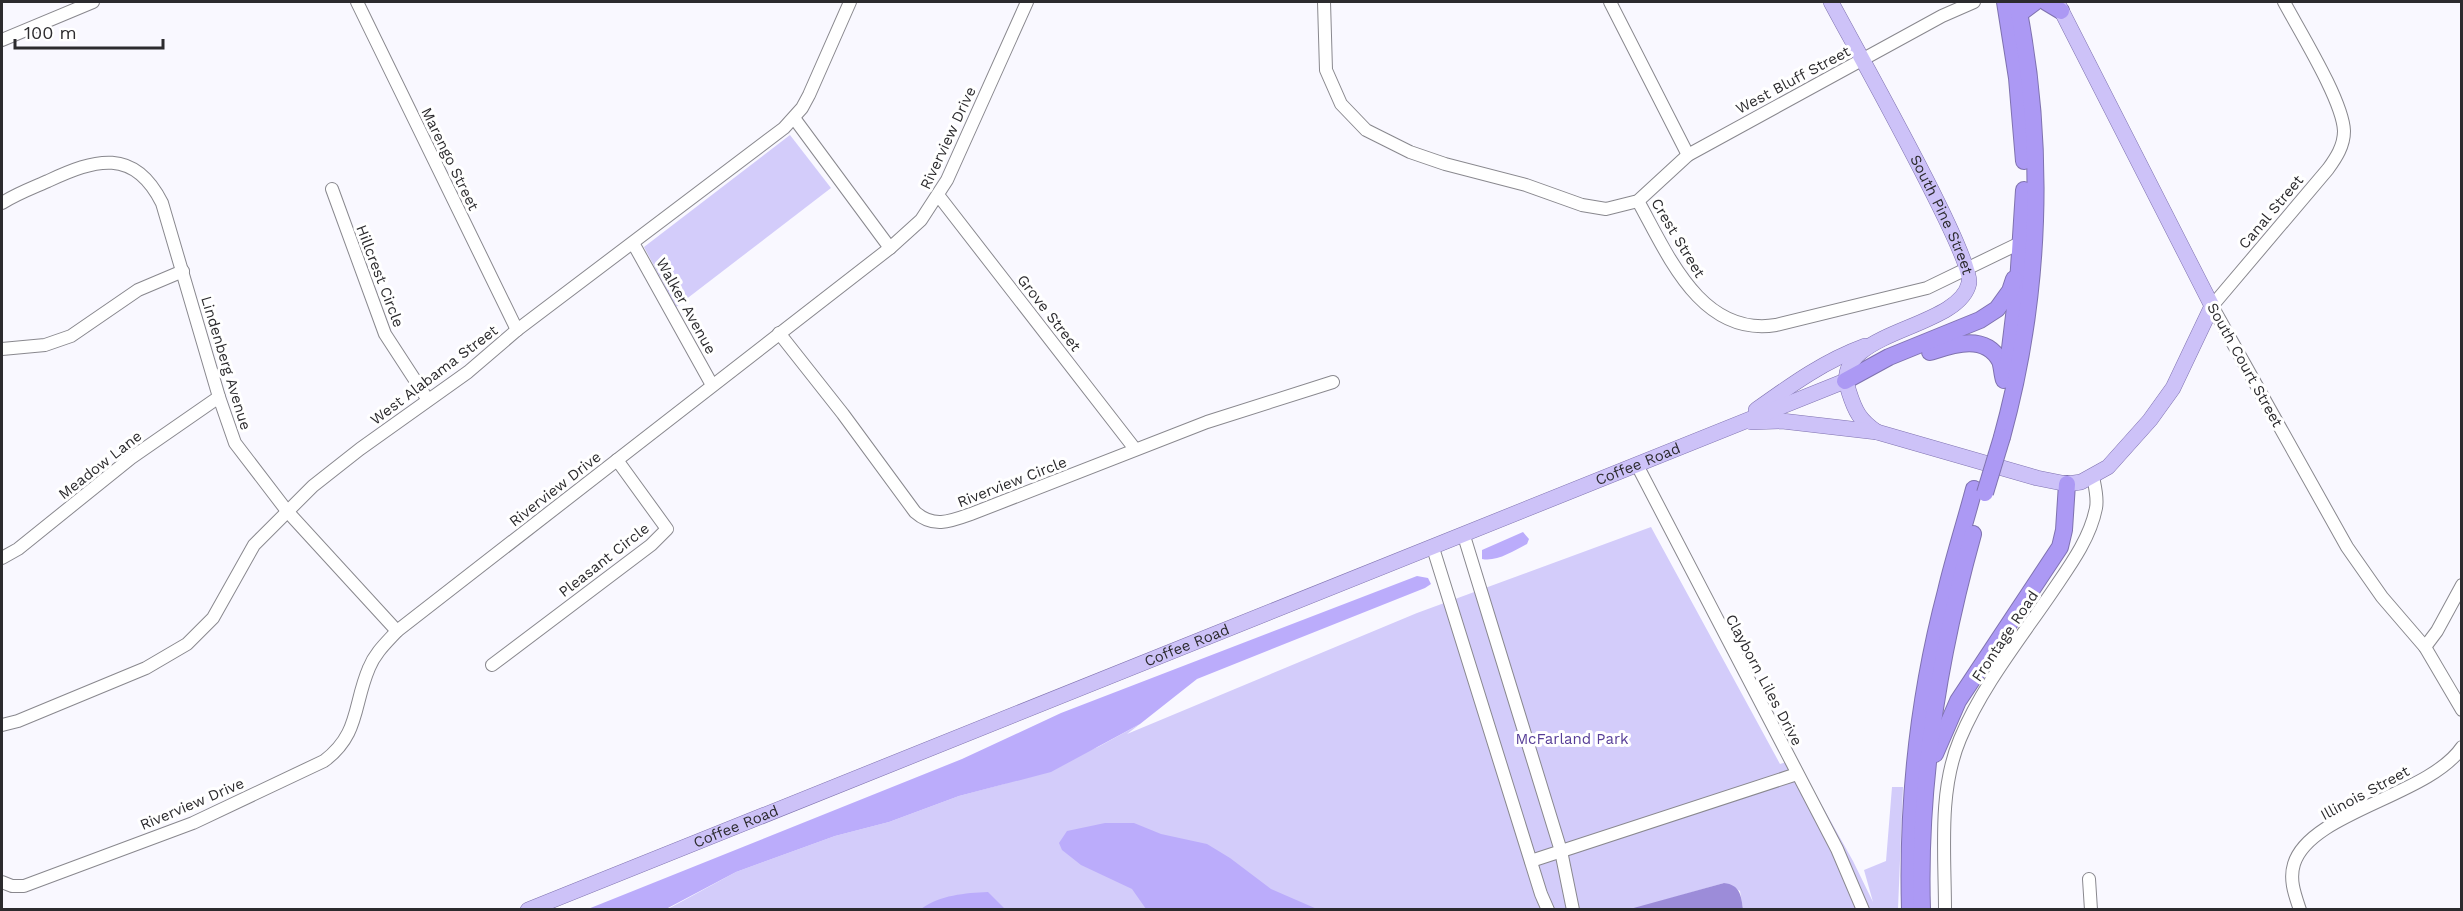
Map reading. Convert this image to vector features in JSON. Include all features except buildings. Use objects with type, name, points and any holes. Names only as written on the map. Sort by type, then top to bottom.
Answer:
[{"type":"highway","points":[[1910,909],[1912,813],[1925,695],[1946,591],[1996,436],[2006,389],[2022,242],[2024,206],[2022,123],[2013,46],[2005,2]]},
{"type":"highway","points":[[1996,436],[2013,398],[2024,339],[2035,219],[2034,134],[2020,6],[2034,2]]},
{"type":"highway","points":[[2046,2],[2059,6]]},
{"type":"highway","points":[[1845,381],[1889,357],[1970,324],[1997,309],[2010,291],[2020,260]]},
{"type":"highway","points":[[1845,381],[1948,346],[1969,342],[1982,345],[2000,361],[2006,389]]},
{"type":"highway","points":[[1926,784],[1937,750],[1958,701],[2060,547],[2064,530],[2067,484]]},
{"type":"highway","points":[[1922,909],[1924,814],[1932,727],[1947,643],[1980,491]]},
{"type":"main road","name":"South Pine Street","points":[[1831,2],[1944,215],[1968,267],[1969,282],[1962,297],[1926,319],[1874,343],[1855,358],[1848,367],[1845,381]]},
{"type":"main road","name":"South Court Street","points":[[2059,6],[2212,306]]},
{"type":"main road","points":[[1739,422],[1782,421],[1877,432],[2037,478],[2067,484],[2081,482],[2093,477],[2119,457],[2173,388],[2212,306]]},
{"type":"main road","points":[[1739,422],[1808,373],[1840,356],[1874,343]]},
{"type":"main road","points":[[1845,381],[1857,415],[1877,432]]},
{"type":"main road","name":"Coffee Road","points":[[528,909],[1464,536],[1739,422],[1845,381]]},
{"type":"street","points":[[2,40],[93,2]]},
{"type":"street","name":"Marengo Street","points":[[357,2],[517,330]]},
{"type":"street","name":"West Alabama Street","points":[[2,725],[18,721],[146,668],[188,644],[216,613],[254,545],[329,473],[468,372],[517,330],[784,128],[794,118],[809,94],[850,2]]},
{"type":"street","name":"Riverview Drive","points":[[2,882],[24,886],[193,824],[324,761],[349,736],[375,655],[397,631],[890,248],[921,220],[938,195],[1027,2]]},
{"type":"street","name":"Crest Street","points":[[1324,2],[1326,70],[1341,104],[1366,130],[1419,155],[1549,191],[1582,205],[1606,209],[1638,201],[1669,257],[1697,297],[1728,320],[1752,327],[1776,325],[1927,288],[2022,242]]},
{"type":"street","name":"West Bluff Street","points":[[1638,201],[1688,155],[1942,16],[1974,2]]},
{"type":"street","name":"Canal Street","points":[[2212,306],[2328,169],[2336,158],[2344,133],[2340,109],[2284,2]]},
{"type":"street","points":[[1613,3],[1688,155]]},
{"type":"street","points":[[794,118],[890,248]]},
{"type":"street","name":"Lindenberg Avenue","points":[[2,203],[63,174],[91,164],[109,162],[131,167],[150,183],[162,203],[219,397],[235,443],[286,512],[397,631]]},
{"type":"street","name":"Hillcrest Circle","points":[[332,189],[385,334],[428,400]]},
{"type":"street","name":"Grove Street","points":[[938,195],[1136,449]]},
{"type":"street","name":"Walker Avenue","points":[[633,243],[712,385]]},
{"type":"street","points":[[2,349],[45,345],[71,336],[138,290],[183,271]]},
{"type":"street","name":"South Court Street","points":[[2212,306],[2347,546],[2382,597],[2425,648],[2462,710]]},
{"type":"street","name":"Riverview Circle","points":[[779,333],[843,414],[915,512],[924,520],[935,523],[948,522],[1206,422],[1333,382]]},
{"type":"street","name":"Meadow Lane","points":[[2,558],[18,549],[131,458],[219,397]]},
{"type":"street","name":"Pleasant Circle","points":[[492,665],[651,545],[667,529],[617,460]]},
{"type":"street","name":"Clayborn Liles Drive","points":[[1637,465],[1836,849],[1863,909]]},
{"type":"street","name":"Frontage Road","points":[[1945,909],[1946,816],[1950,773],[1959,740],[1988,686],[2077,552],[2091,525],[2096,508],[2093,477]]},
{"type":"street","points":[[1464,536],[1561,851],[1573,909]]},
{"type":"street","points":[[1433,548],[1541,894],[1548,909]]},
{"type":"street","points":[[2425,648],[2462,585]]},
{"type":"street","name":"Illinois Street","points":[[2300,909],[2292,888],[2294,864],[2307,844],[2326,829],[2433,775],[2453,760],[2462,747]]},
{"type":"street","points":[[1531,861],[1797,774]]},
{"type":"street","points":[[1924,814],[1946,816]]},
{"type":"street","points":[[2089,879],[2091,909]]},
{"type":"green space","points":[[790,135],[831,188],[676,307],[644,247]]},
{"type":"green space","name":"McFarland Park","points":[[1651,527],[1780,764],[1796,759],[1853,861],[1873,902],[1864,870],[1886,861],[1892,787],[1903,787],[1898,909],[1743,909],[1740,891],[1724,883],[1630,910],[666,910],[736,872],[835,836],[889,822],[959,796],[1004,784],[1098,747],[1140,724],[1127,734],[1417,613]]},
{"type":"shaded area","points":[[1523,532],[1529,539],[1527,544],[1499,557],[1482,559],[1482,550]]},
{"type":"shaded area","points":[[1417,576],[1428,578],[1431,584],[1197,679],[1140,724],[1051,772],[959,796],[889,822],[835,836],[736,872],[666,909],[588,909],[962,759],[1061,713]]},
{"type":"shaded area","points":[[1105,823],[1134,823],[1161,834],[1207,844],[1271,889],[1317,909],[1146,909],[1132,889],[1081,865],[1062,850],[1059,843],[1067,831]]},
{"type":"shaded area","points":[[1724,883],[1737,888],[1743,909],[1630,909]]},
{"type":"shaded area","points":[[988,892],[1005,909],[921,909],[944,898]]}]
